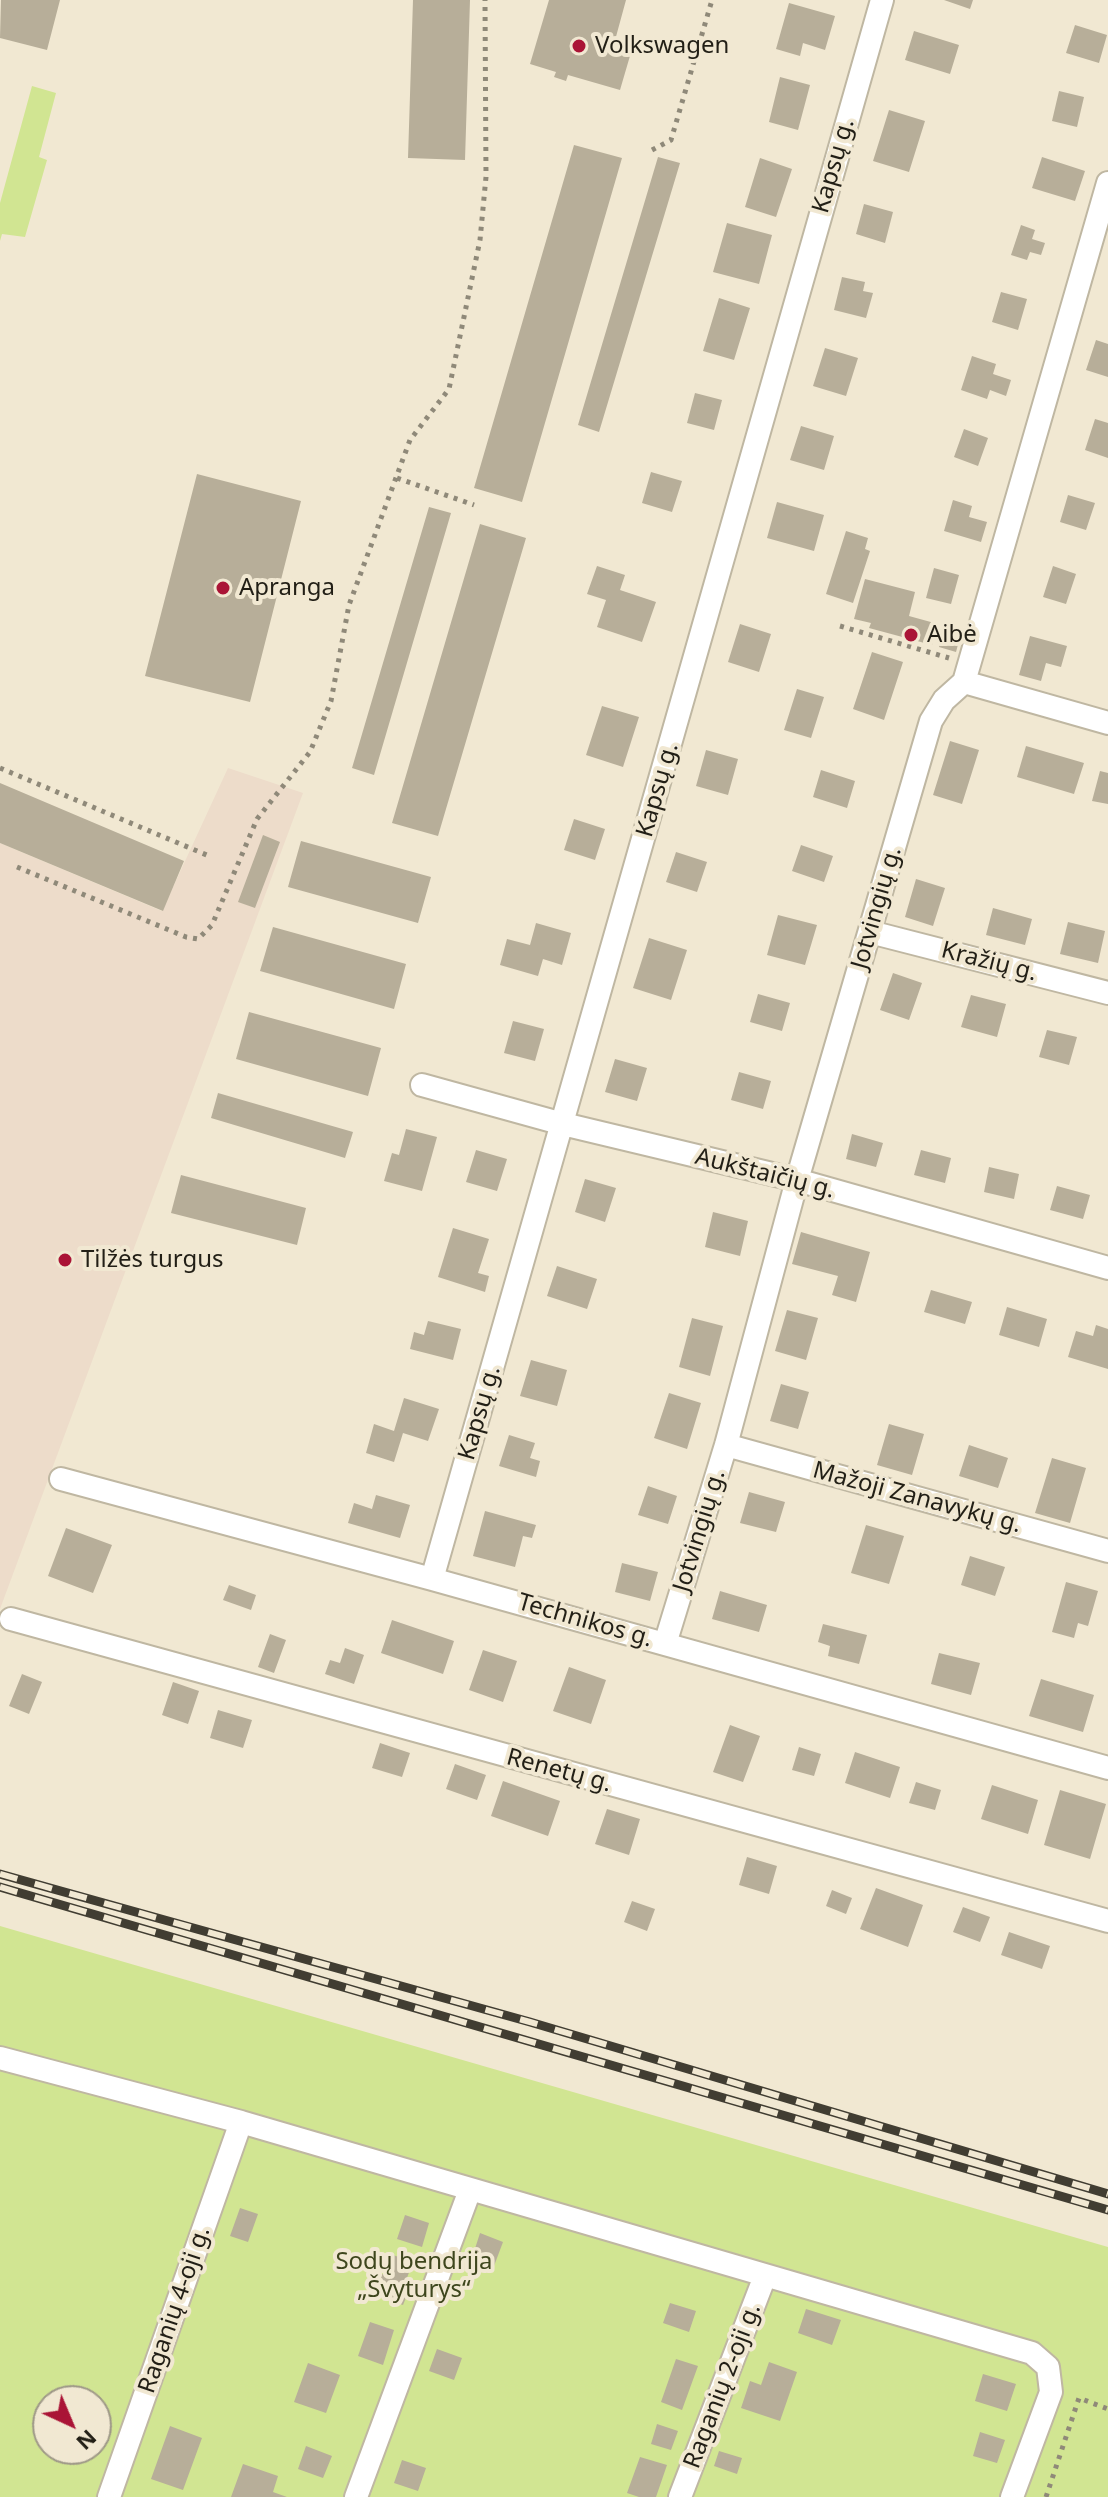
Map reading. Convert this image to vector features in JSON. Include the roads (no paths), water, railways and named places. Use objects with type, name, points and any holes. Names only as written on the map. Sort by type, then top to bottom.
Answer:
[{"type":"street","name":"Kapsų g.","points":[[432,1579],[882,0]]},
{"type":"street","name":"Jotvingių g.","points":[[665,1644],[726,1445],[797,1180],[931,721],[967,673],[1108,183]]},
{"type":"street","points":[[967,673],[1108,723]]},
{"type":"street","name":"Kražių g.","points":[[870,932],[1108,993]]},
{"type":"street","name":"Aukštaičių g.","points":[[422,1085],[563,1124],[797,1180],[1108,1268]]},
{"type":"street","name":"Mažoji Zanavykų g.","points":[[726,1445],[1108,1551]]},
{"type":"street","name":"Technikos g.","points":[[61,1479],[1108,1768]]},
{"type":"street","name":"Renetų g.","points":[[11,1619],[1108,1921]]},
{"type":"street","points":[[0,2058],[241,2122],[1032,2353],[1048,2367],[1051,2392],[1012,2497]]},
{"type":"street","name":"Raganių 4-oji g.","points":[[109,2497],[241,2122]]},
{"type":"street","points":[[356,2497],[470,2190]]},
{"type":"street","name":"Raganių 2-oji g.","points":[[680,2497],[765,2276]]},
{"type":"railway","points":[[0,1874],[530,2022],[1108,2194]]},
{"type":"railway","points":[[0,1887],[1108,2210]]},
{"type":"place","name":"Volkswagen","points":[[579,46]]},
{"type":"place","name":"Apranga","points":[[223,588]]},
{"type":"place","name":"Aibė","points":[[911,635]]},
{"type":"place","name":"Tilžės turgus","points":[[65,1260]]},
{"type":"park label","name":"Sodų bendrija „Švyturys“","points":[[414,2276]]}]
